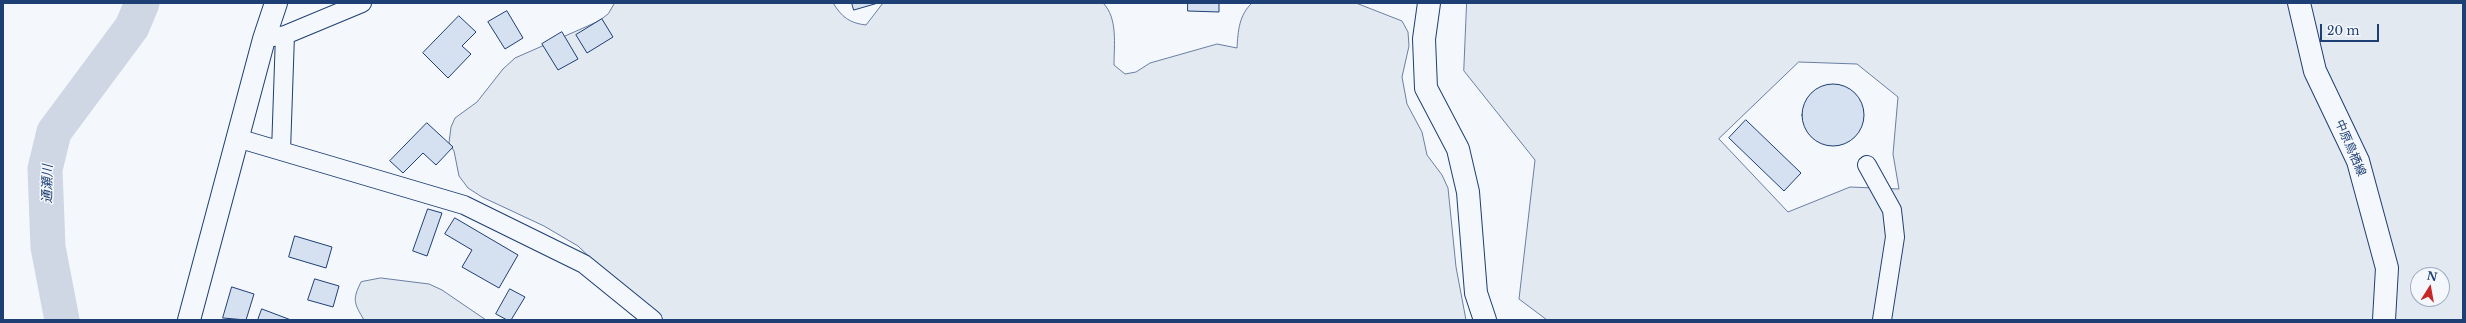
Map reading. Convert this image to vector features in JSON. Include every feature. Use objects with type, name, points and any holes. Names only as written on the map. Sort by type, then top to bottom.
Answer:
[{"type":"street","points":[[276,3],[274,37],[281,151]]},
{"type":"street","points":[[189,320],[237,138],[274,37],[362,3]]},
{"type":"street","points":[[1429,3],[1424,39],[1426,88],[1458,149],[1468,192],[1476,293],[1485,320]]},
{"type":"street","name":"中原鳥栖線","points":[[2300,3],[2315,71],[2358,161],[2387,268],[2384,320]]},
{"type":"street","points":[[237,138],[464,205],[584,264],[653,320]]},
{"type":"street","points":[[1867,164],[1892,210],[1895,237],[1882,320]]},
{"type":"shaded area","points":[[615,3],[833,3],[843,16],[850,21],[866,25],[883,3],[1103,3],[1108,9],[1113,24],[1114,65],[1125,74],[1136,72],[1150,63],[1217,44],[1237,48],[1242,18],[1252,3],[1356,3],[1402,21],[1408,32],[1409,46],[1402,77],[1407,104],[1422,132],[1427,155],[1442,175],[1448,188],[1456,267],[1466,320],[656,320],[578,246],[544,226],[482,197],[468,188],[459,176],[454,151],[449,143],[451,127],[455,118],[477,102],[503,69],[515,58],[599,21],[608,14]]},
{"type":"shaded area","points":[[1467,3],[2463,3],[2463,320],[1547,320],[1519,299],[1535,160],[1464,71]],"holes":[[[1799,62],[1857,64],[1898,97],[1893,154],[1899,189],[1850,187],[1788,212],[1719,139]]]},
{"type":"shaded area","points":[[381,278],[429,284],[442,290],[486,320],[364,320],[355,301],[358,288],[361,282]]},
{"type":"building","points":[[852,3],[878,3],[854,10]]},
{"type":"building","points":[[1188,3],[1219,3],[1219,12],[1188,11]]},
{"type":"building","points":[[507,11],[523,38],[505,49],[488,22]]},
{"type":"building","points":[[459,16],[476,32],[462,46],[471,54],[448,78],[423,53]]},
{"type":"building","points":[[602,19],[613,37],[587,53],[576,35]]},
{"type":"building","points":[[562,32],[578,59],[558,70],[542,44]]},
{"type":"building","points":[[1827,84],[1839,84],[1855,93],[1862,103],[1864,115],[1862,127],[1855,137],[1839,146],[1827,146],[1816,141],[1807,132],[1802,121],[1802,109],[1807,98],[1816,89]]},
{"type":"building","points":[[1746,120],[1801,173],[1784,191],[1729,138]]},
{"type":"building","points":[[427,123],[453,147],[436,165],[423,153],[403,173],[390,161]]},
{"type":"building","points":[[428,209],[442,213],[427,256],[413,251]]},
{"type":"building","points":[[455,218],[518,255],[499,288],[462,267],[472,250],[445,234]]},
{"type":"building","points":[[295,236],[332,247],[326,268],[289,257]]},
{"type":"building","points":[[315,279],[339,286],[333,307],[308,300]]},
{"type":"building","points":[[232,287],[254,294],[246,320],[223,318]]},
{"type":"building","points":[[510,289],[525,297],[511,320],[507,320],[496,314]]},
{"type":"building","points":[[262,309],[291,320],[258,320]]},
{"type":"waterway","name":"通瀬川","points":[[62,320],[48,247],[45,169],[54,132],[132,27],[142,3]]}]
